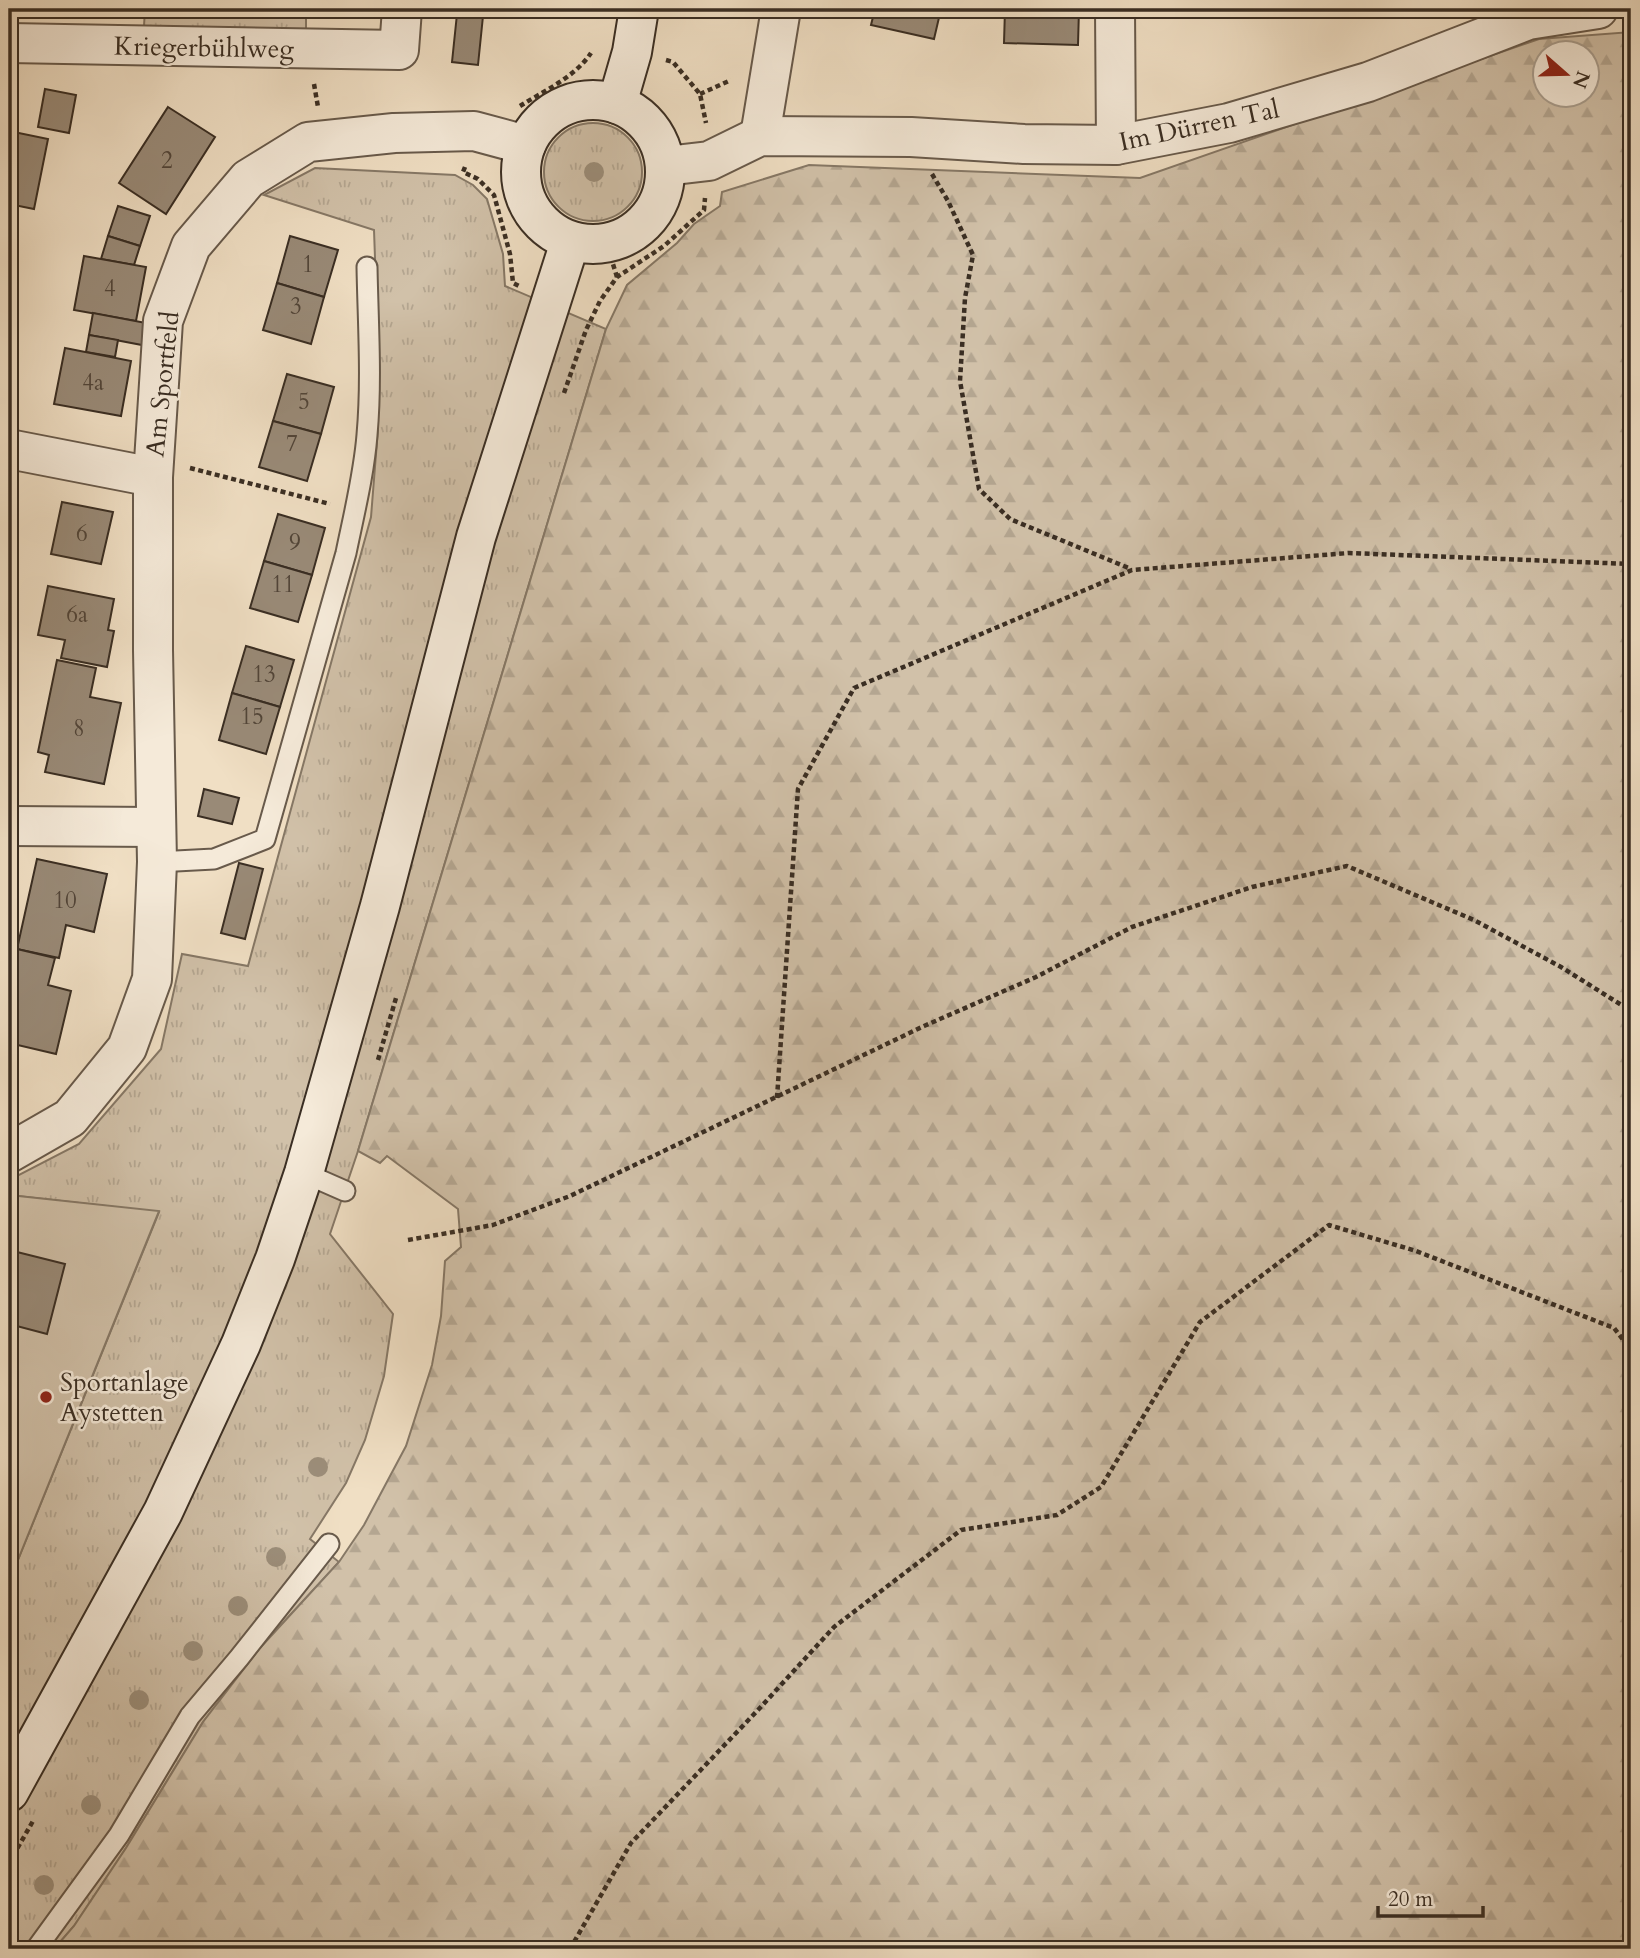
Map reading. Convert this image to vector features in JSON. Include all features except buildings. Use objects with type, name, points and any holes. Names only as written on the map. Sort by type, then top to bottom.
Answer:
[{"type":"street","name":"Kriegerbühlweg","points":[[9,43],[399,50],[402,9]]},
{"type":"street","points":[[617,104],[632,52],[639,9]]},
{"type":"street","points":[[760,136],[781,9]]},
{"type":"street","points":[[1115,9],[1116,145]]},
{"type":"street","name":"Im Dürren Tal","points":[[666,166],[709,161],[760,136],[911,137],[1024,144],[1116,145],[1229,123],[1368,82],[1528,20],[1598,9]]},
{"type":"street","points":[[605,100],[617,104],[628,108],[647,122],[660,143],[666,166],[664,190],[654,212],[638,230],[617,241],[588,242],[549,230],[532,213],[522,191],[520,167],[526,145],[539,123],[558,109],[582,101],[605,100]]},
{"type":"street","name":"Am Sportfeld","points":[[9,1153],[70,1118],[127,1048],[152,979],[156,845],[153,467],[163,321],[191,246],[248,179],[308,142],[394,133],[474,131],[526,145]]},
{"type":"street","points":[[9,1792],[163,1512],[241,1344],[275,1259],[304,1173],[380,906],[476,537],[588,242]]},
{"type":"street","points":[[9,449],[153,467]]},
{"type":"street","points":[[9,826],[156,845]]},
{"type":"lane","points":[[156,845],[214,859],[265,839],[346,553],[355,511],[367,436],[367,267]]},
{"type":"lane","points":[[304,1173],[345,1191]]},
{"type":"lane","points":[[36,1949],[119,1835],[190,1716],[329,1545]]},
{"type":"path","points":[[309,48],[323,140]]},
{"type":"path","points":[[588,242],[617,277],[664,246],[704,210],[709,161],[706,121],[700,94],[673,62],[632,52]]},
{"type":"path","points":[[911,137],[948,201],[974,255],[965,298],[960,381],[979,488],[1010,519],[1132,570]]},
{"type":"path","points":[[153,467],[355,511]]},
{"type":"path","points":[[777,1098],[798,789],[854,688],[1132,570],[1349,554],[1631,564]]},
{"type":"path","points":[[408,1240],[493,1225],[570,1196],[924,1026],[1037,977],[1132,928],[1252,887],[1348,866],[1474,920],[1561,967],[1631,1011]]},
{"type":"path","points":[[570,1949],[631,1843],[834,1627],[961,1530],[1056,1515],[1101,1487],[1200,1322],[1329,1225],[1416,1251],[1614,1328],[1631,1350]]},
{"type":"green space","points":[[145,9],[306,9],[306,46],[143,43]]},
{"type":"green space","points":[[1631,32],[1631,1949],[54,1949],[74,1926],[126,1848],[203,1722],[260,1648],[339,1562],[364,1525],[406,1446],[432,1365],[441,1316],[445,1261],[461,1247],[458,1209],[387,1156],[380,1163],[358,1151],[606,329],[627,285],[677,243],[694,224],[720,206],[722,192],[809,165],[1140,178],[1532,41],[1532,108],[1602,108],[1602,38],[1552,38]]},
{"type":"green space","points":[[593,123],[612,127],[628,137],[638,153],[642,172],[638,191],[628,207],[612,217],[593,221],[574,217],[558,207],[548,191],[544,172],[548,153],[558,137],[574,127]]},
{"type":"green space","points":[[315,168],[455,175],[473,185],[487,199],[503,254],[505,286],[606,329],[358,1151],[330,1234],[393,1314],[384,1376],[365,1440],[346,1483],[310,1539],[339,1562],[260,1648],[203,1722],[126,1848],[74,1926],[54,1949],[9,1949],[9,1582],[159,1212],[9,1195],[9,1180],[79,1144],[161,1049],[182,954],[248,966],[371,517],[378,429],[374,230],[264,195]]},
{"type":"green space","name":"Sportanlage Aystetten","points":[[9,1195],[159,1211],[9,1582]]},
{"type":"place","name":"Sportanlage Aystetten","points":[[46,1397]]}]
